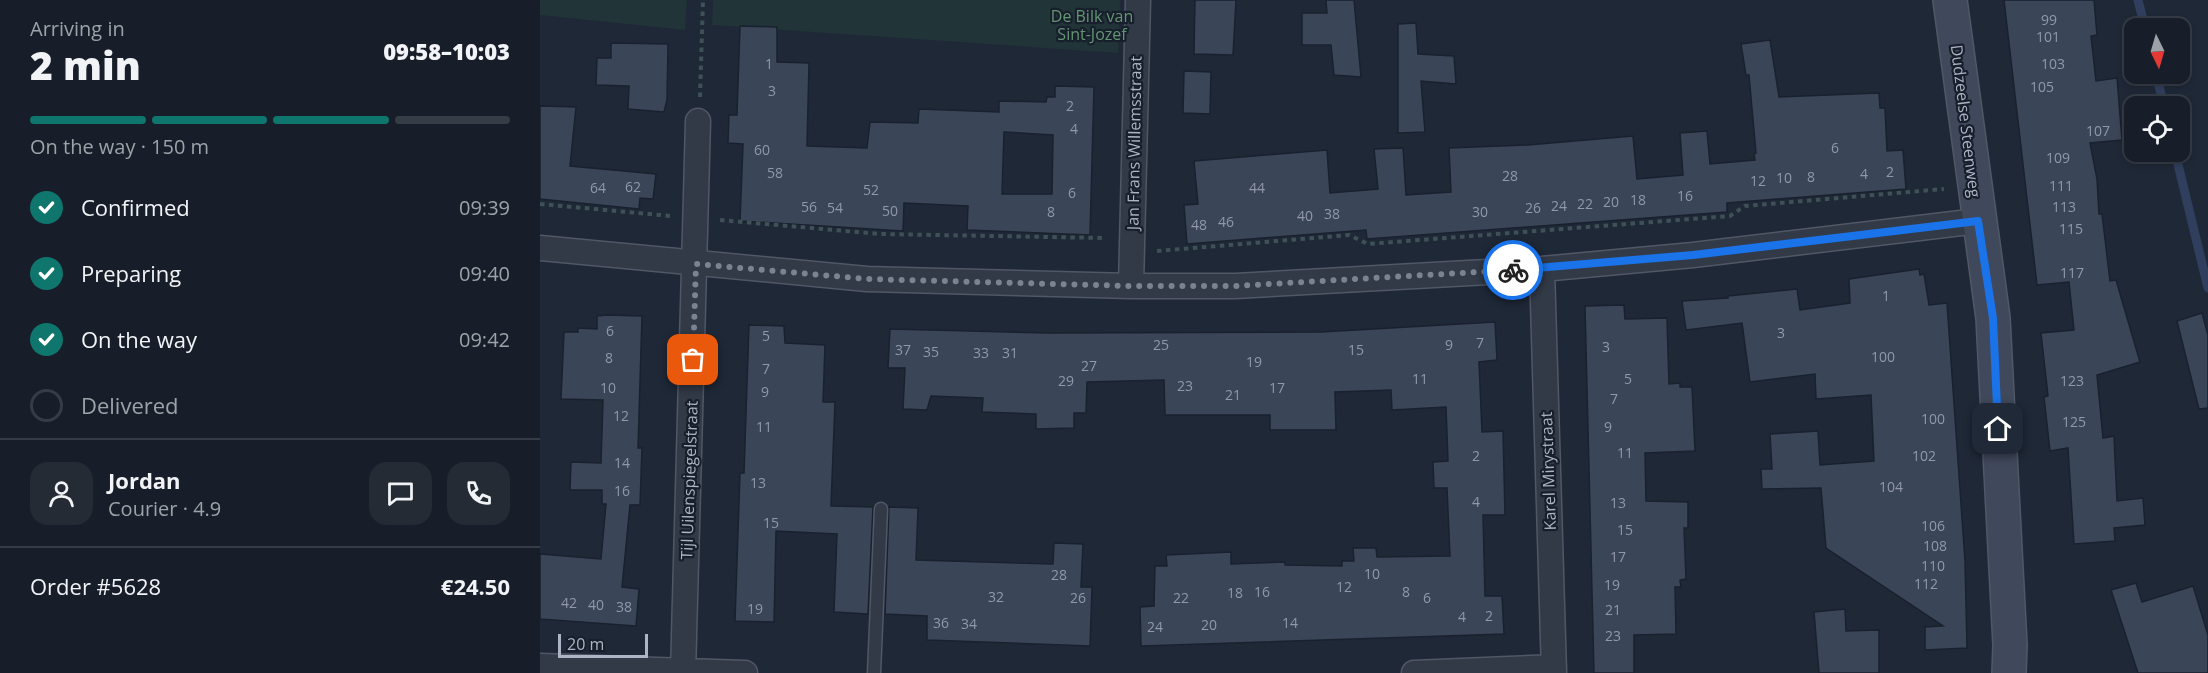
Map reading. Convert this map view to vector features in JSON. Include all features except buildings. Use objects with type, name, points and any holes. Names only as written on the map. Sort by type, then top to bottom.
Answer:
[{"type":"main road","name":"Dudzeelse Steenweg","points":[[1950,0],[1978,221],[1993,318],[2010,645],[2009,673]]},
{"type":"street","name":"Jan Frans Willemsstraat","points":[[1131,286],[1138,0]]},
{"type":"street","name":"Tijl Uilenspiegelstraat","points":[[683,672],[696,264],[698,122]]},
{"type":"street","points":[[540,248],[867,279],[1131,286],[1235,286],[1542,269],[1693,255],[1978,221]]},
{"type":"street","name":"Karel Mirystraat","points":[[1542,269],[1554,670]]},
{"type":"street","points":[[540,666],[745,673]]},
{"type":"street","points":[[1414,673],[1554,670]]},
{"type":"lane","points":[[874,673],[881,509]]},
{"type":"path","points":[[698,122],[703,0]]},
{"type":"path","points":[[540,204],[880,234],[1132,239],[1155,251],[1349,236],[1368,244],[1730,216],[1745,206],[1974,186]]},
{"type":"green space","points":[[540,0],[687,0],[685,30],[540,15]]},
{"type":"green space","name":"De Bilk van Sint-Jozef","points":[[713,0],[1120,0],[1118,53],[712,25]]},
{"type":"waterway","points":[[2138,0],[2142,18]]},
{"type":"waterway","points":[[2158,84],[2162,96]]},
{"type":"waterway","points":[[2177,162],[2208,288]]},
{"type":"way so far","points":[[693,360],[696,264],[867,279],[1131,286],[1235,286],[1513,270]]},
{"type":"route","points":[[1513,270],[1693,255],[1978,221],[1993,318],[1998,429]]}]
